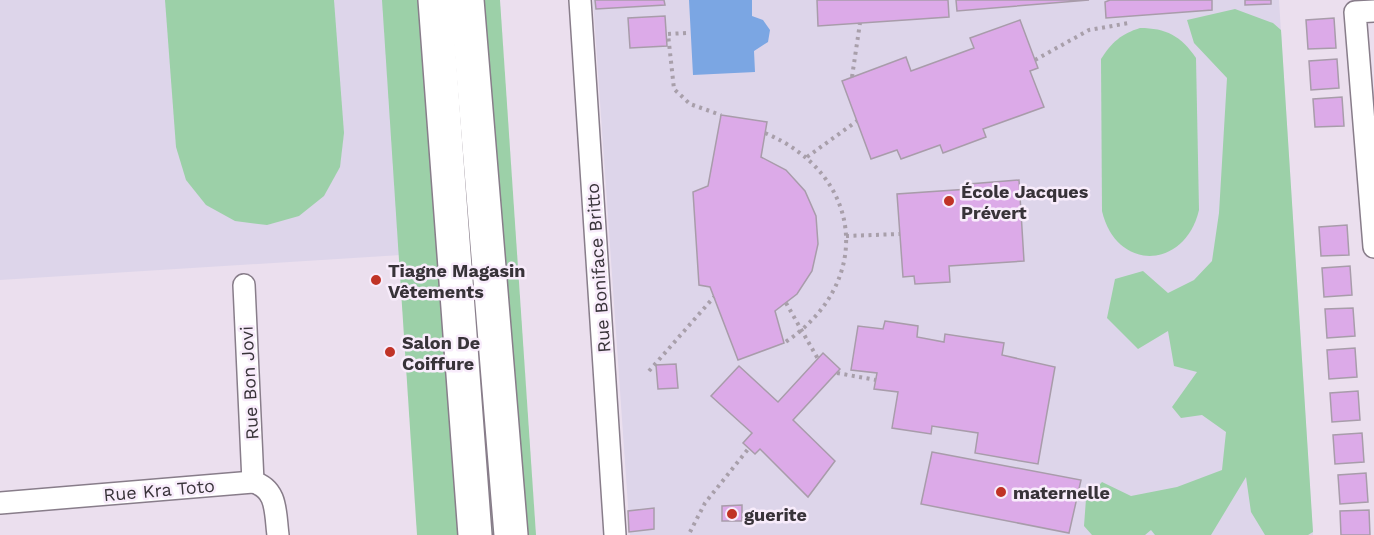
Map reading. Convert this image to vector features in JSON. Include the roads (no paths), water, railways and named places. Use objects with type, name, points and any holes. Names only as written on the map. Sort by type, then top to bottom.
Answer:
[{"type":"highway","points":[[435,0],[475,535]]},
{"type":"highway","points":[[467,0],[511,535]]},
{"type":"street","name":"Rue Boniface Britto","points":[[580,0],[615,535]]},
{"type":"street","points":[[1374,11],[1355,12],[1371,181],[1374,247]]},
{"type":"street","name":"Rue Bon Jovi","points":[[244,285],[253,482]]},
{"type":"street","points":[[253,482],[265,485],[272,494],[278,535]]},
{"type":"street","name":"Rue Kra Toto","points":[[0,503],[253,482]]},
{"type":"water","points":[[689,0],[752,0],[752,16],[763,20],[770,30],[768,42],[754,51],[755,72],[693,75]]},
{"type":"place","name":"École Jacques Prévert","points":[[949,201]]},
{"type":"place","name":"Tiagne Magasin Vêtements","points":[[376,280]]},
{"type":"place","name":"Salon De Coiffure","points":[[390,352]]},
{"type":"place","name":"maternelle","points":[[1001,492]]},
{"type":"place","name":"guerite","points":[[732,514]]}]
